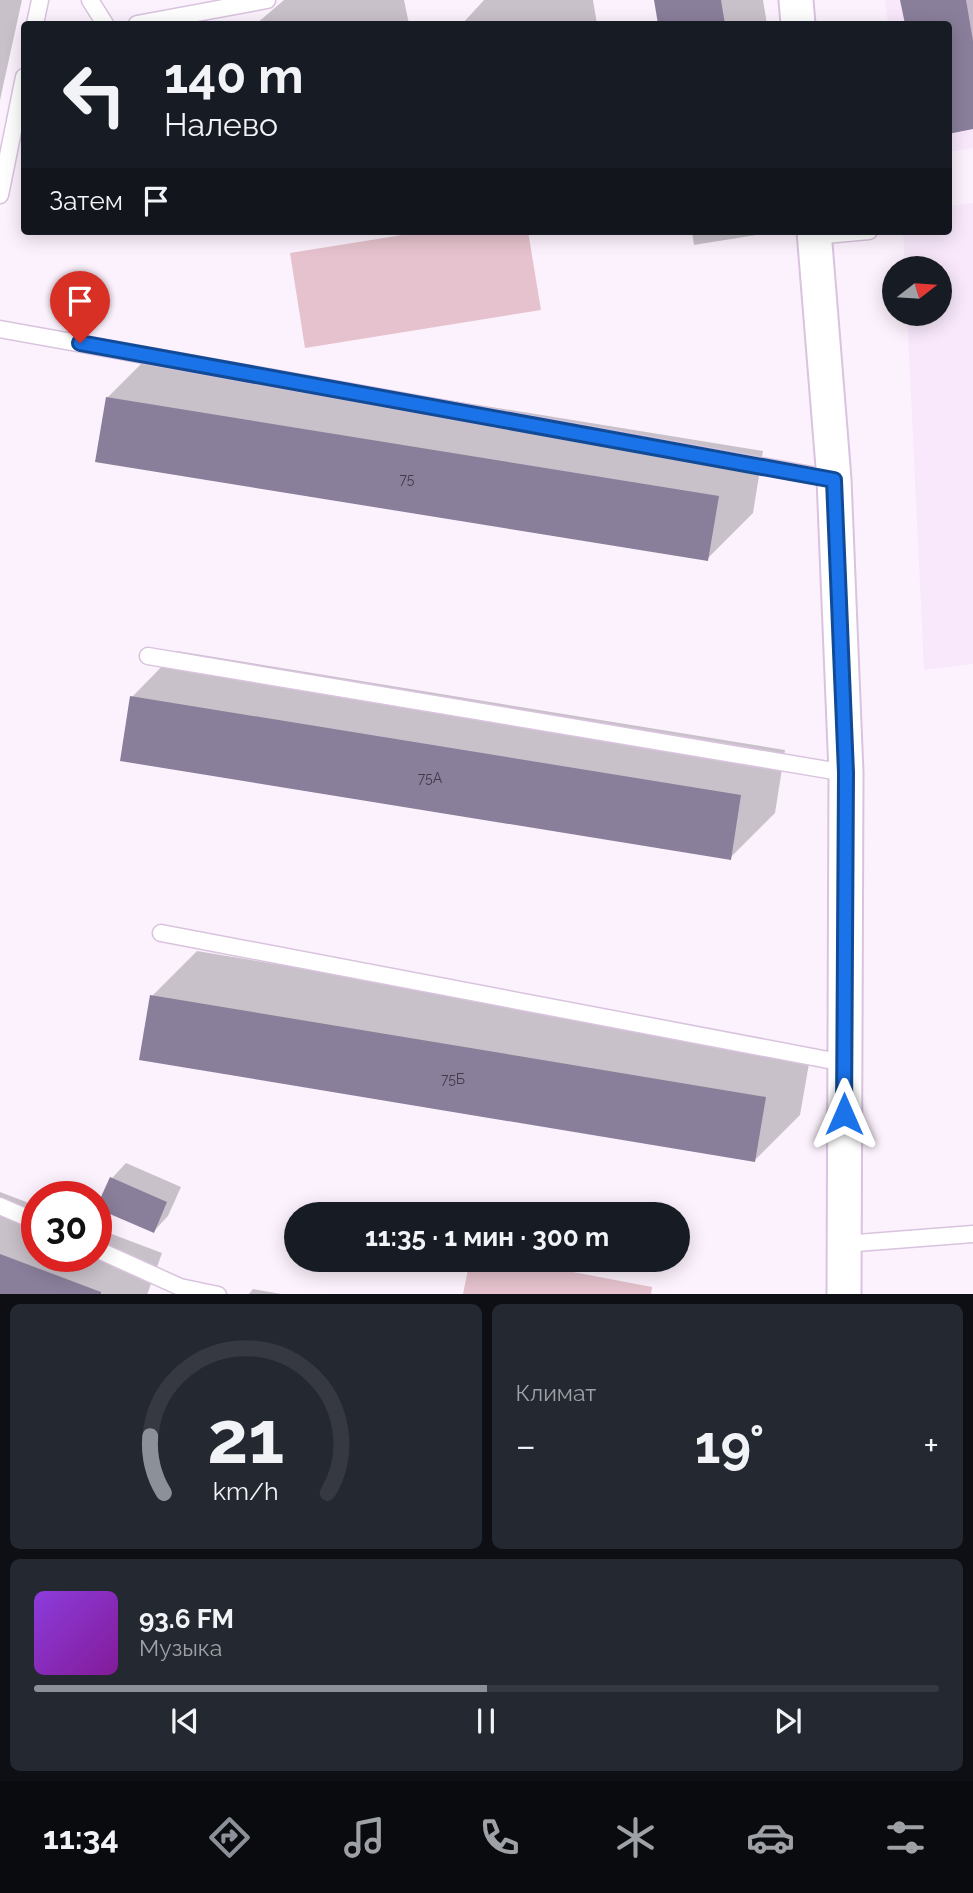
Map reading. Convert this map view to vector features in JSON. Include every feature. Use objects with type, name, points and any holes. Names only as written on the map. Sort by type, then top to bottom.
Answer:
[{"type":"street","points":[[796,0],[798,21]]},
{"type":"street","points":[[814,235],[834,480],[846,773],[844,1294]]},
{"type":"lane","points":[[36,21],[40,0]]},
{"type":"lane","points":[[90,0],[103,21]]},
{"type":"lane","points":[[153,21],[267,0]]},
{"type":"lane","points":[[0,195],[21,92]]},
{"type":"lane","points":[[0,329],[834,480]]},
{"type":"lane","points":[[148,656],[846,773]]},
{"type":"lane","points":[[161,933],[845,1062]]},
{"type":"lane","points":[[0,1206],[21,1215]]},
{"type":"lane","points":[[844,1244],[973,1234]]},
{"type":"lane","points":[[112,1256],[180,1287],[218,1294]]},
{"type":"shaded area","points":[[885,0],[973,0],[973,148],[952,152],[952,21],[888,21]]},
{"type":"shaded area","points":[[973,203],[973,664],[924,670],[908,326],[952,326],[952,256],[904,256],[903,235],[952,235],[952,206]]},
{"type":"shaded area","points":[[402,235],[529,235],[541,310],[305,348],[290,253]]},
{"type":"shaded area","points":[[468,1272],[573,1272],[652,1287],[651,1294],[463,1294]]},
{"type":"building","points":[[654,0],[721,0],[724,21],[658,21]]},
{"type":"building","points":[[900,0],[966,0],[973,41],[973,129],[952,133],[952,21],[904,21]]},
{"type":"building","points":[[106,397],[719,496],[708,561],[95,462]]},
{"type":"building","points":[[130,696],[741,795],[731,860],[120,761]]},
{"type":"building","points":[[150,995],[766,1097],[755,1162],[139,1060]]},
{"type":"building","points":[[110,1177],[167,1202],[154,1233],[112,1215],[112,1181],[108,1181]]},
{"type":"building","points":[[0,1254],[21,1262],[21,1272],[48,1272],[101,1292],[101,1294],[0,1294]]},
{"type":"route","points":[[80,343],[834,480],[846,773],[844,1114]]}]
